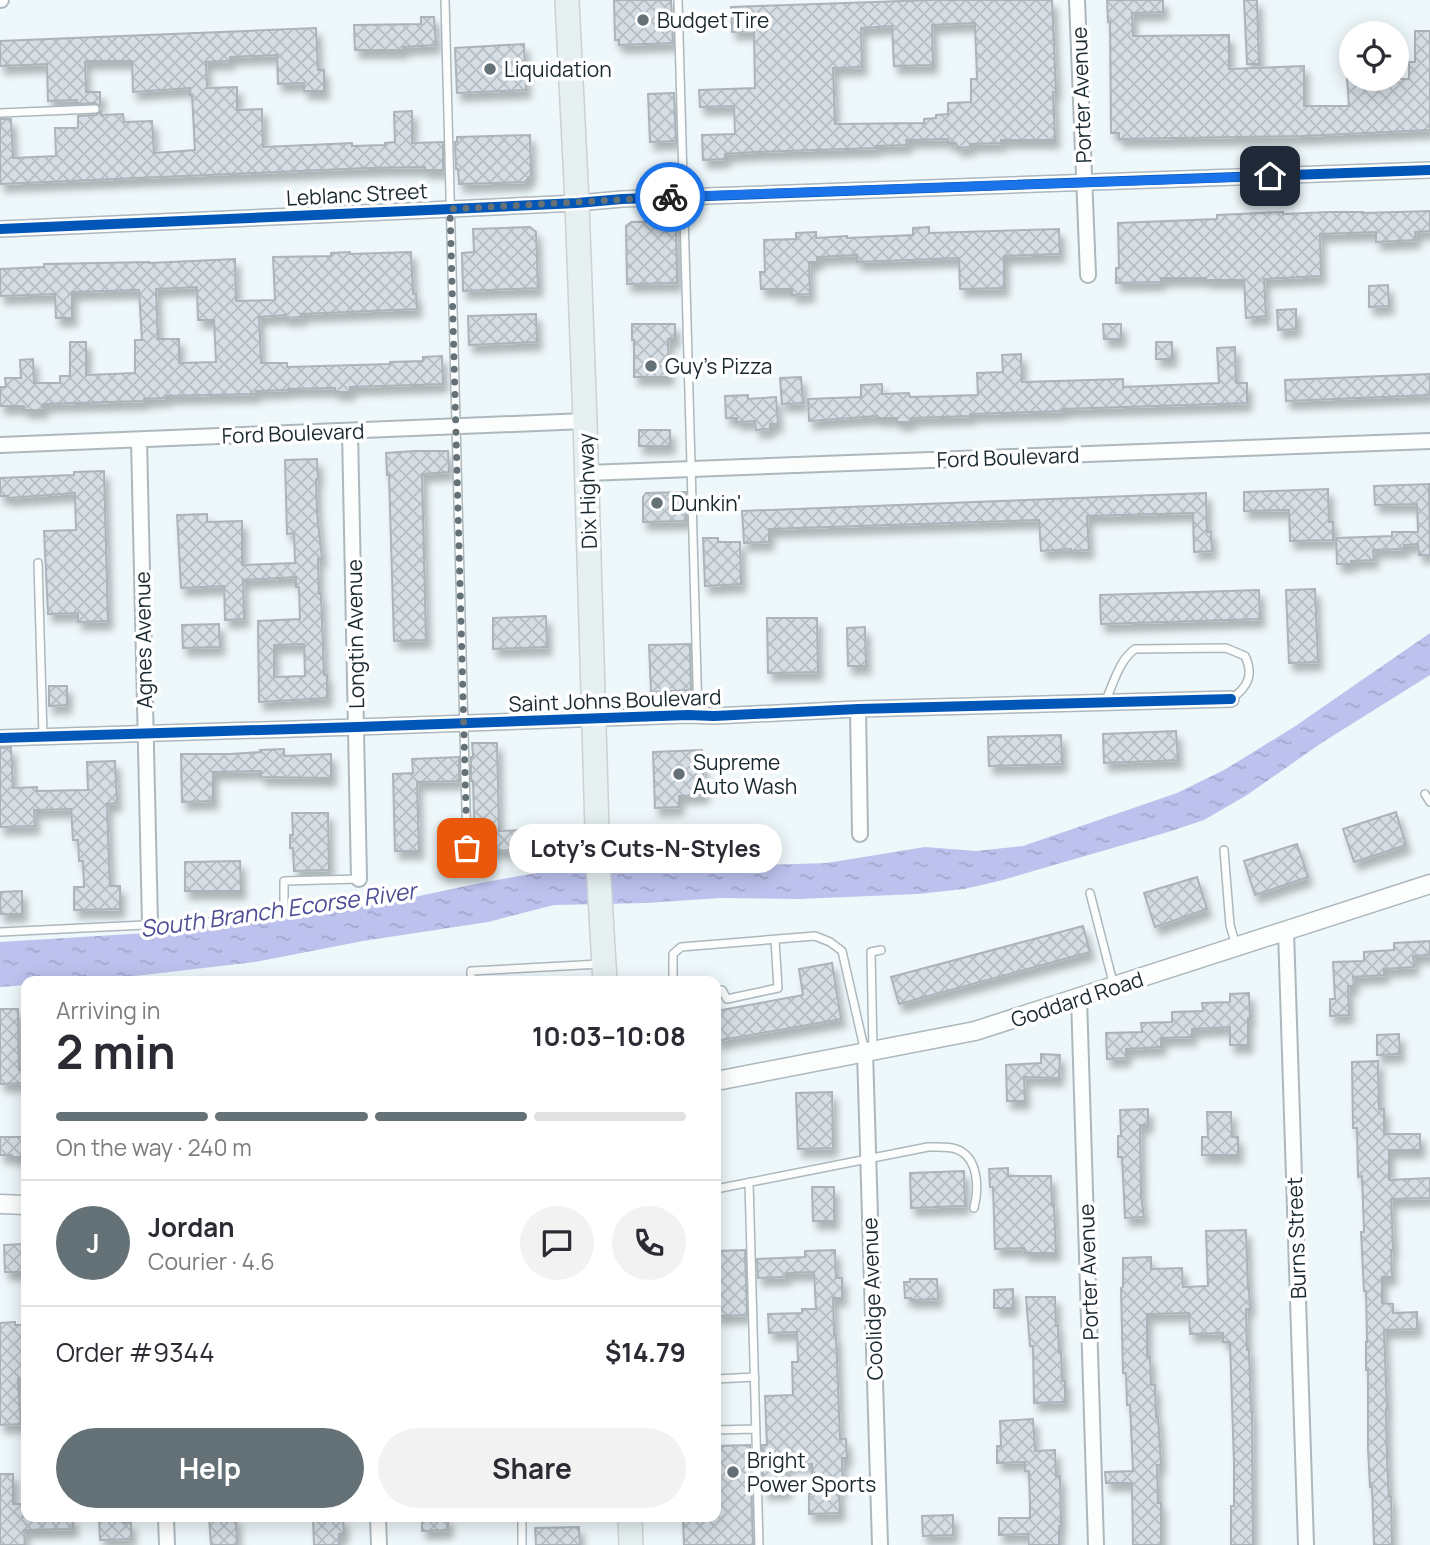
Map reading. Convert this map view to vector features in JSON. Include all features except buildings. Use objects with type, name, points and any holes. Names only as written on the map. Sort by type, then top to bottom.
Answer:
[{"type":"main road","name":"Dix Highway","points":[[567,0],[587,473],[598,863],[605,973]]},
{"type":"main road","points":[[630,1522],[631,1545]]},
{"type":"street","name":"Porter Avenue","points":[[1077,0],[1088,275]]},
{"type":"street","name":"Leblanc Street","points":[[0,229],[622,199],[1430,170]]},
{"type":"street","name":"Ford Boulevard","points":[[0,444],[585,421]]},
{"type":"street","name":"Longtin Avenue","points":[[350,431],[359,879]]},
{"type":"street","name":"Agnes Avenue","points":[[139,440],[150,924]]},
{"type":"street","name":"Ford Boulevard","points":[[587,473],[1430,441]]},
{"type":"street","name":"Saint Johns Boulevard","points":[[0,738],[1231,699]]},
{"type":"street","points":[[858,709],[860,834]]},
{"type":"street","name":"Goddard Road","points":[[721,1080],[975,1031],[1430,884]]},
{"type":"street","name":"Burns Street","points":[[1286,931],[1306,1545]]},
{"type":"street","name":"Porter Avenue","points":[[1079,998],[1096,1545]]},
{"type":"street","name":"Coolidge Avenue","points":[[869,1052],[868,1159],[880,1545]]},
{"type":"street","points":[[0,1204],[21,1205]]},
{"type":"street","points":[[166,1522],[167,1545]]},
{"type":"street","points":[[378,1522],[379,1545]]},
{"type":"lane","points":[[445,0],[467,848]]},
{"type":"lane","points":[[678,0],[698,715]]},
{"type":"lane","points":[[0,113],[95,109]]},
{"type":"lane","points":[[38,563],[43,736]]},
{"type":"lane","points":[[1105,702],[1123,662],[1135,649],[1226,648],[1245,656],[1250,674],[1247,685],[1231,699]]},
{"type":"lane","points":[[1425,794],[1430,802]]},
{"type":"lane","points":[[1224,850],[1230,925],[1237,947]]},
{"type":"lane","points":[[284,907],[284,881],[359,879]]},
{"type":"lane","points":[[1090,893],[1114,987]]},
{"type":"lane","points":[[0,932],[248,920]]},
{"type":"lane","points":[[673,976],[673,954],[681,947],[815,936],[842,951],[869,1052]]},
{"type":"lane","points":[[721,990],[727,999],[778,988],[775,940]]},
{"type":"lane","points":[[869,1052],[872,952],[881,950]]},
{"type":"lane","points":[[471,976],[471,971],[605,973]]},
{"type":"lane","points":[[721,1188],[928,1147],[943,1147],[958,1149],[967,1155],[973,1165],[977,1179],[974,1208]]},
{"type":"lane","points":[[749,1182],[759,1545]]},
{"type":"lane","points":[[721,1379],[755,1377]]},
{"type":"lane","points":[[721,1430],[756,1429]]},
{"type":"lane","points":[[522,1522],[522,1545]]},
{"type":"water","points":[[1430,633],[1430,675],[1323,742],[1247,795],[1204,820],[999,881],[964,889],[918,894],[554,905],[488,922],[363,941],[255,962],[135,976],[21,976],[21,985],[0,987],[0,942],[163,932],[291,918],[542,872],[827,863],[925,847],[976,851],[1023,846],[1177,793],[1224,770],[1294,727]]},
{"type":"cycle path","points":[[0,229],[622,199],[1430,170]]},
{"type":"cycle path","points":[[0,738],[1231,699]]},
{"type":"way so far","points":[[467,848],[450,209],[670,197]]},
{"type":"place","name":"Budget Tire","points":[[643,20]]},
{"type":"place","name":"Liquidation","points":[[490,69]]},
{"type":"place","name":"Guy's Pizza","points":[[651,366]]},
{"type":"place","name":"Dunkin'","points":[[657,503]]},
{"type":"place","name":"Supreme Auto Wash","points":[[679,774]]},
{"type":"place","name":"Loty's Cuts-N-Styles","points":[[467,848]]},
{"type":"place","name":"Bright Power Sports","points":[[733,1472]]},
{"type":"route","points":[[670,197],[1270,176]]},
{"type":"water label","name":"South Branch Ecorse River","points":[[278,909]]}]
